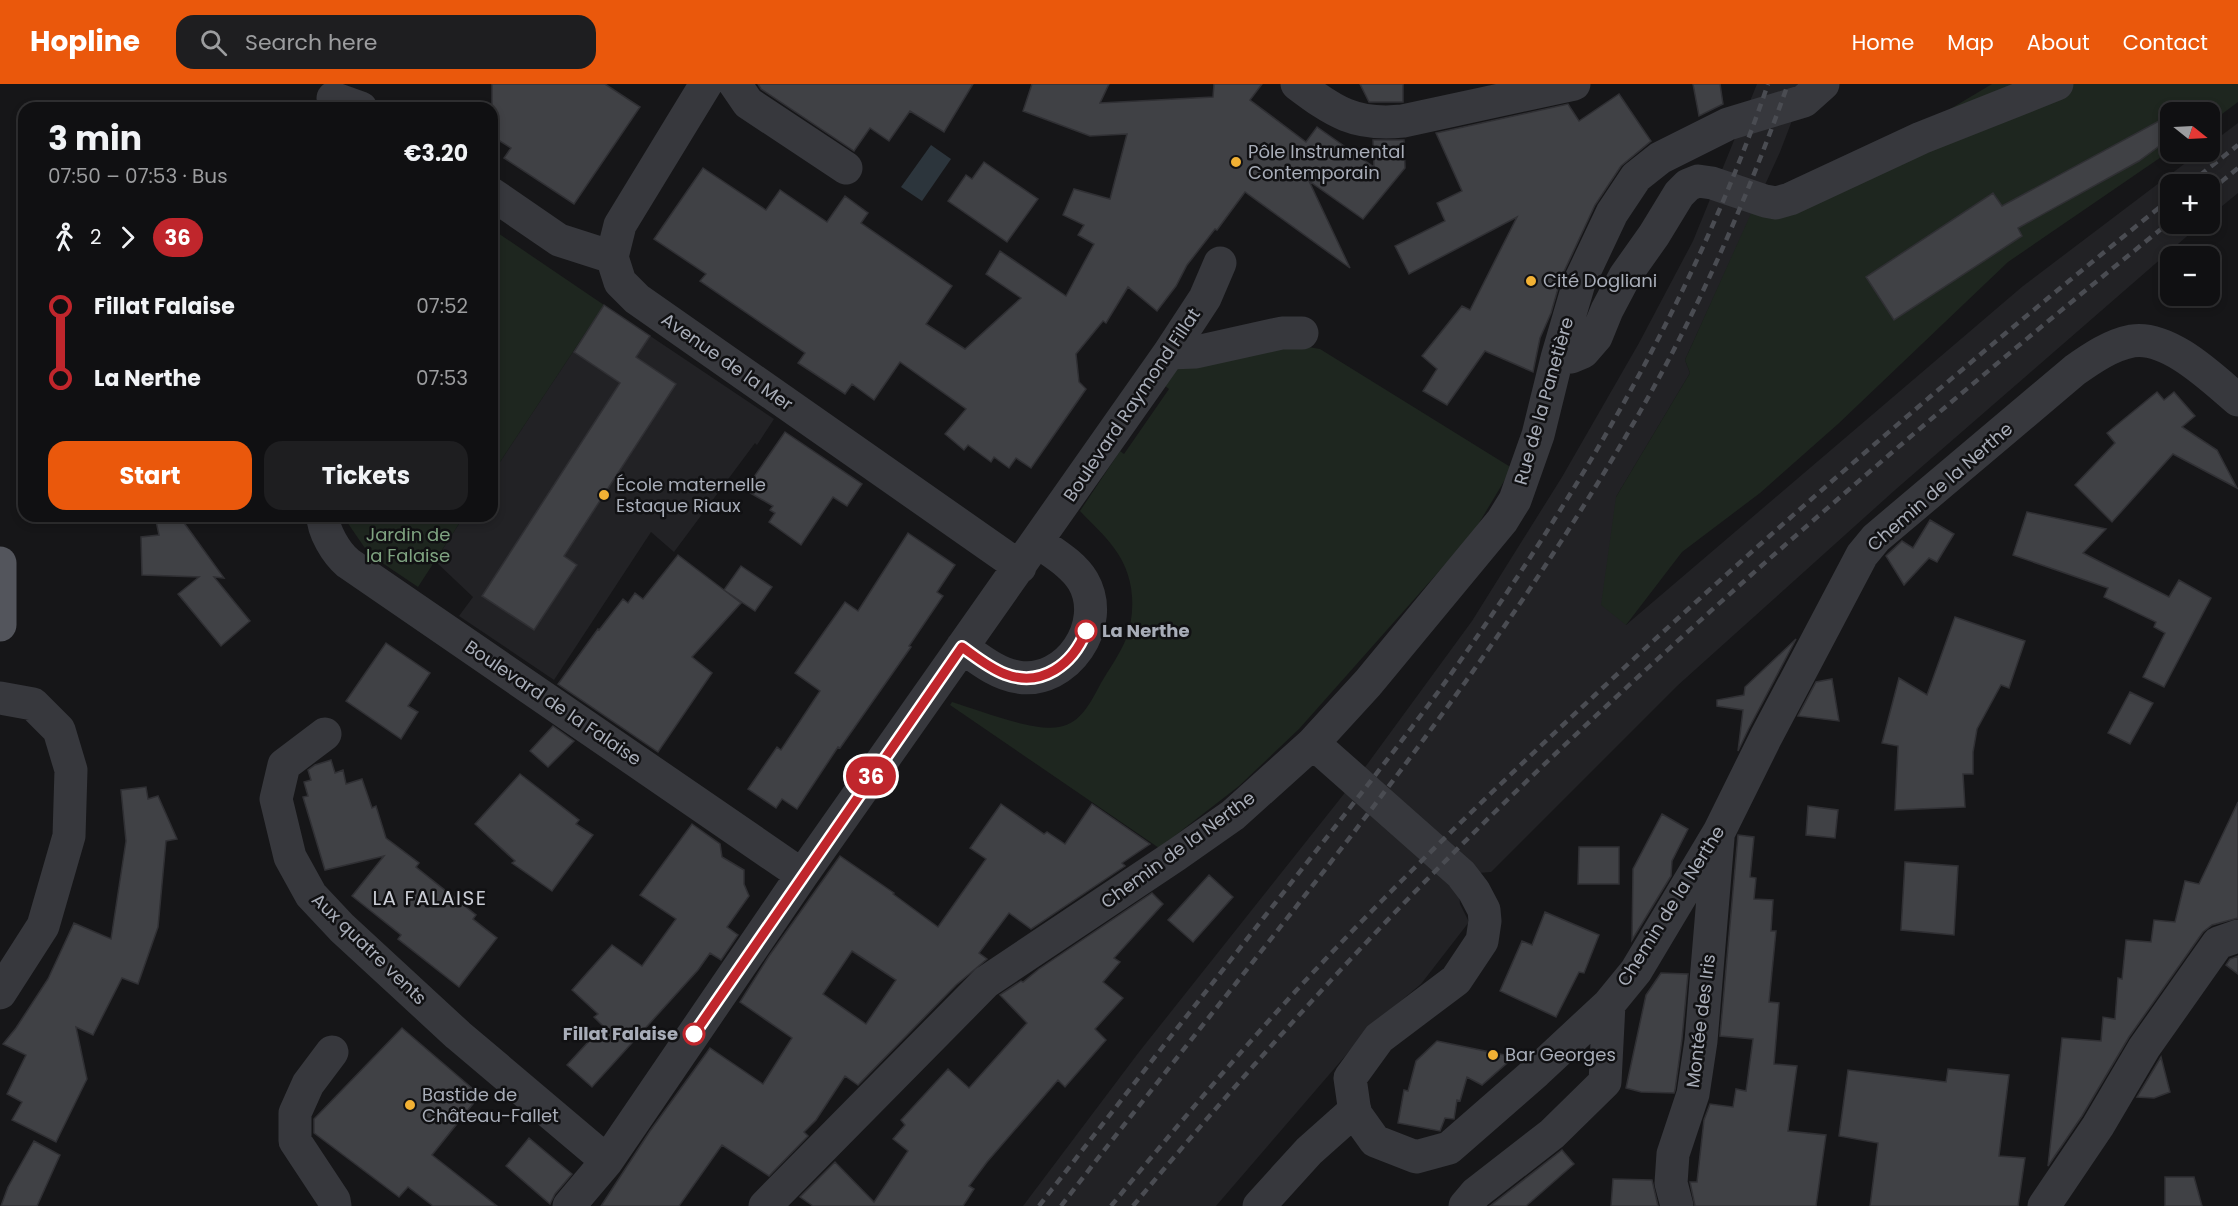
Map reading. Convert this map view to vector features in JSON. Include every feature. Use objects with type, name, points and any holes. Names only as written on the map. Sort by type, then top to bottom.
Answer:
[{"type":"main road","points":[[0,563],[0,625]]},
{"type":"street","points":[[498,198],[559,240],[612,257],[620,225],[705,84]]},
{"type":"street","points":[[735,84],[748,103],[846,168]]},
{"type":"street","points":[[1297,84],[1343,115],[1382,123],[1403,121],[1574,84]]},
{"type":"street","points":[[1463,108],[1484,84]]},
{"type":"street","name":"Rue de la Panetière","points":[[1313,743],[1368,683],[1502,521],[1515,500],[1538,435],[1579,283],[1612,213],[1636,177],[1660,158],[1728,124],[1804,101],[1823,84]]},
{"type":"street","points":[[1557,358],[1571,357],[1583,352],[1596,337],[1625,276],[1679,194],[1688,185],[1698,181],[1712,183],[1776,203],[1790,199],[1921,138],[2057,84]]},
{"type":"street","name":"Avenue de la Mer","points":[[612,257],[620,282],[637,299],[1029,555]]},
{"type":"street","name":"Boulevard Raymond Fillat","points":[[569,1206],[607,1161],[802,875],[1169,353],[1205,298],[1220,263]]},
{"type":"street","points":[[1169,353],[1209,350],[1282,333],[1302,333]]},
{"type":"street","name":"Chemin de la Nerthe","points":[[765,1206],[986,982],[1233,815],[1313,743],[1461,874],[1474,891],[1484,910],[1482,941],[1456,980],[1379,1038],[1350,1078],[1355,1110],[1375,1141],[1416,1157],[1449,1148],[1609,1004],[1636,971],[1719,832],[1766,737],[1862,555],[1876,537],[2075,370],[2102,352],[2133,341],[2154,342],[2199,366],[2238,400]]},
{"type":"street","name":"Boulevard de la Falaise","points":[[323,522],[341,557],[802,875]]},
{"type":"street","points":[[962,647],[992,668],[1019,678],[1033,678],[1056,670],[1070,659],[1080,646],[1088,628],[1091,611],[1089,594],[1082,580],[1073,569],[1029,555]]},
{"type":"street","points":[[0,698],[33,704],[59,730],[71,770],[69,836],[43,926],[0,993]]},
{"type":"street","name":"Aux quatre vents","points":[[325,734],[284,765],[276,799],[290,857],[311,895],[334,920],[458,1035],[607,1161]]},
{"type":"street","name":"Montée des Iris","points":[[1677,1206],[1671,1183],[1673,1154],[1693,1094],[1701,1041],[1719,832]]},
{"type":"street","points":[[2044,1206],[2098,1126],[2144,1048],[2218,943],[2238,936]]},
{"type":"street","points":[[1465,1206],[1476,1192],[1552,1134],[1605,1082],[1609,1004]]},
{"type":"street","points":[[332,1052],[308,1084],[294,1113],[296,1141],[334,1200],[335,1206]]},
{"type":"street","points":[[1259,1206],[1309,1150],[1355,1110]]},
{"type":"shaded area","points":[[1757,84],[1806,84],[1780,152],[1685,360],[1690,373],[1616,497],[1626,625],[2023,286],[2160,182],[2160,234],[2189,234],[2176,246],[2160,246],[2160,260],[1895,490],[1677,686],[1491,872],[1478,873],[1459,892],[1460,904],[1469,922],[1421,984],[1371,1026],[1216,1206],[1023,1206],[1139,1052],[1363,770],[1472,621],[1562,477],[1639,343],[1693,241]]},
{"type":"shaded area","points":[[2238,123],[2238,193],[2220,208],[2220,174],[2171,174],[2187,162],[2220,162],[2220,136]]},
{"type":"shaded area","points":[[931,145],[951,159],[922,201],[901,187]]},
{"type":"shaded area","name":"École maternelle Estaque Riaux","points":[[604,305],[774,419],[757,445],[755,443],[674,552],[651,532],[554,680],[459,616],[473,597],[435,561],[460,522],[498,522],[498,465]]},
{"type":"green space","points":[[1992,84],[2238,84],[2238,102],[2220,116],[2220,102],[2160,102],[2160,158],[2008,262],[1838,424],[1760,493],[1682,552],[1626,625],[1601,605],[1616,497],[1690,373],[1685,360],[1762,189],[1771,190],[1925,124]]},
{"type":"green space","points":[[498,233],[604,305],[498,465]]},
{"type":"green space","points":[[1285,343],[1320,349],[1512,468],[1473,533],[1299,729],[1239,786],[1159,848],[950,705],[952,702],[1006,719],[1048,728],[1067,725],[1080,716],[1124,645],[1132,616],[1132,592],[1121,558],[1106,538],[1080,511],[1120,451],[1124,454],[1169,389],[1160,382],[1175,364]]},
{"type":"green space","name":"Jardin de la Falaise","points":[[347,522],[460,522],[418,587],[369,554]]},
{"type":"building","points":[[492,84],[605,84],[640,107],[574,204],[504,158],[511,148],[498,140],[498,102],[492,102]]},
{"type":"building","points":[[758,84],[973,84],[944,132],[910,111],[889,141],[870,128],[854,151],[761,89]]},
{"type":"building","points":[[1032,84],[1109,84],[1100,103],[1213,97],[1214,84],[1262,84],[1250,100],[1306,142],[1317,127],[1374,167],[1373,140],[1404,140],[1405,168],[1363,219],[1309,181],[1350,268],[1245,192],[1187,265],[1176,286],[1157,311],[1128,287],[1106,323],[1103,321],[1076,354],[1079,382],[1086,389],[1031,468],[1016,458],[1009,468],[994,457],[991,462],[968,445],[964,450],[945,434],[966,409],[900,362],[874,400],[852,384],[845,394],[798,363],[805,353],[700,281],[706,274],[654,239],[703,168],[766,210],[780,190],[827,222],[845,196],[868,213],[861,223],[952,286],[926,324],[965,349],[1021,298],[986,274],[1000,251],[1066,296],[1094,244],[1078,235],[1084,225],[1063,215],[1074,189],[1110,199],[1127,134],[1090,136],[1023,111]]},
{"type":"building","points":[[1360,84],[1403,84],[1403,102],[1369,102]]},
{"type":"building","points":[[1693,84],[1720,84],[1723,104],[1699,116]]},
{"type":"building","points":[[1619,94],[1651,141],[1621,166],[1595,205],[1561,278],[1551,313],[1540,338],[1533,372],[1485,351],[1447,405],[1423,391],[1437,369],[1422,356],[1462,306],[1470,310],[1517,217],[1409,274],[1395,246],[1445,221],[1437,203],[1462,191],[1436,133],[1568,104],[1579,121]]},
{"type":"building","points":[[2160,120],[2160,145],[2139,161],[2018,228],[2022,236],[1894,320],[1866,277],[1993,193],[2002,206]]},
{"type":"building","points":[[984,162],[1038,199],[1007,242],[948,201],[966,175],[972,179]]},
{"type":"building","points":[[604,305],[650,336],[636,357],[676,384],[564,556],[577,565],[534,630],[482,596],[620,383],[574,352]]},
{"type":"building","points":[[2157,392],[2164,400],[2174,392],[2195,416],[2182,427],[2217,450],[2237,488],[2173,454],[2112,522],[2075,485],[2115,443],[2107,433]]},
{"type":"building","points":[[785,432],[862,484],[847,506],[833,497],[801,545],[769,522],[775,513],[770,510],[773,506],[745,490]]},
{"type":"building","points":[[2027,512],[2106,529],[2083,553],[2169,597],[2179,580],[2211,598],[2164,687],[2143,677],[2165,633],[2154,627],[2156,622],[2104,597],[2108,588],[2013,555]]},
{"type":"building","points":[[1930,520],[1954,534],[1937,562],[1929,558],[1904,585],[1886,556],[1902,541],[1913,548]]},
{"type":"building","points":[[156,522],[183,522],[224,578],[214,577],[250,621],[221,646],[178,594],[199,577],[142,575],[141,537],[159,535]]},
{"type":"building","points":[[908,533],[955,565],[937,592],[943,596],[909,646],[911,647],[840,748],[838,747],[797,809],[782,799],[776,808],[748,789],[777,747],[781,750],[820,691],[795,673],[845,602],[858,611]]},
{"type":"building","points":[[678,555],[741,603],[692,657],[712,673],[658,752],[558,684],[623,599],[628,603],[635,593],[643,599]]},
{"type":"building","points":[[741,566],[772,587],[755,611],[724,590]]},
{"type":"building","points":[[1955,617],[2025,641],[2009,688],[2001,685],[1977,729],[1973,752],[1973,774],[1963,774],[1965,807],[1895,810],[1898,746],[1882,743],[1899,678],[1927,695]]},
{"type":"building","points":[[1796,639],[1738,751],[1743,710],[1717,706],[1717,700],[1744,695],[1745,687]]},
{"type":"building","points":[[386,643],[430,673],[408,706],[418,712],[401,739],[346,701]]},
{"type":"building","points":[[1832,679],[1839,721],[1798,716],[1816,682]]},
{"type":"building","points":[[2130,692],[2153,703],[2130,744],[2108,733]]},
{"type":"building","points":[[553,726],[574,741],[548,767],[530,751]]},
{"type":"building","points":[[331,760],[335,773],[343,770],[346,784],[362,779],[372,808],[376,806],[386,838],[419,863],[416,867],[476,915],[473,919],[497,938],[459,987],[398,939],[401,935],[352,896],[384,856],[325,870],[303,797],[308,796],[304,782],[311,780],[308,770]]},
{"type":"building","points":[[520,774],[579,820],[576,824],[593,835],[552,891],[512,863],[515,861],[475,824]]},
{"type":"building","points":[[146,787],[148,799],[158,796],[177,839],[166,841],[158,927],[138,984],[122,978],[93,1035],[76,1027],[87,1079],[56,1142],[12,1120],[22,1102],[7,1094],[26,1055],[3,1044],[48,979],[74,923],[111,939],[126,841],[121,790]]},
{"type":"building","points":[[2238,802],[2238,918],[2212,925],[2203,932],[2129,1037],[2082,1116],[2048,1166],[2062,1038],[2101,1041],[2103,1017],[2115,1019],[2118,978],[2122,979],[2126,940],[2151,942],[2154,920],[2175,922],[2185,881],[2199,884]]},
{"type":"building","points":[[1001,804],[1044,834],[1047,832],[1065,844],[1092,804],[1150,844],[1122,863],[1125,866],[1031,929],[1009,913],[979,953],[987,959],[956,985],[858,1085],[845,1076],[816,1120],[804,1132],[808,1136],[769,1176],[722,1145],[679,1206],[601,1206],[650,1131],[710,1048],[763,1084],[792,1038],[740,1002],[769,956],[840,856],[938,927],[986,859],[970,848]],"holes":[[[852,951],[896,980],[866,1024],[823,994]]]},
{"type":"building","points":[[1808,806],[1838,810],[1835,838],[1806,835]]},
{"type":"building","points":[[1662,814],[1688,829],[1672,861],[1671,876],[1632,940],[1633,869]]},
{"type":"building","points":[[692,824],[720,844],[722,857],[744,870],[744,884],[749,896],[727,927],[738,935],[721,960],[710,953],[698,970],[592,1087],[567,1065],[603,1026],[594,1017],[598,1014],[572,990],[612,945],[642,966],[676,919],[640,895]]},
{"type":"building","points":[[1738,835],[1754,837],[1750,877],[1756,878],[1754,899],[1773,900],[1771,931],[1776,931],[1769,1002],[1779,1003],[1774,1064],[1797,1066],[1788,1131],[1826,1135],[1816,1206],[1695,1206],[1690,1182],[1697,1182],[1704,1120],[1710,1104],[1733,1107],[1736,1089],[1746,1091],[1753,1039],[1720,1036]]},
{"type":"building","points":[[1579,847],[1619,847],[1619,884],[1578,884]]},
{"type":"building","points":[[1905,862],[1958,866],[1954,935],[1901,930]]},
{"type":"building","points":[[1209,875],[1233,897],[1193,942],[1168,920]]},
{"type":"building","points":[[1152,893],[1163,904],[1114,958],[1120,962],[1103,982],[1123,998],[1095,1029],[1106,1040],[1065,1087],[1058,1080],[987,1162],[969,1186],[974,1189],[963,1206],[813,1206],[800,1197],[835,1162],[874,1202],[908,1151],[893,1139],[905,1125],[901,1120],[948,1069],[969,1088],[1027,1023],[1000,995],[1021,981],[1023,982]]},
{"type":"building","points":[[1545,912],[1599,935],[1584,973],[1579,972],[1556,1017],[1500,991],[1522,941],[1532,945]]},
{"type":"building","points":[[2238,956],[2238,974],[2226,965],[2230,959]]},
{"type":"building","points":[[1661,973],[1688,974],[1674,1093],[1641,1092],[1626,1088],[1646,995]]},
{"type":"building","points":[[402,1028],[480,1095],[432,1155],[497,1206],[433,1206],[408,1187],[399,1197],[314,1133],[314,1119]]},
{"type":"building","points":[[1437,1041],[1514,1057],[1482,1085],[1467,1077],[1460,1101],[1457,1100],[1454,1119],[1445,1118],[1440,1131],[1398,1123],[1404,1090],[1408,1091],[1416,1061]]},
{"type":"building","points":[[2161,1057],[2170,1092],[2154,1098],[2137,1097]]},
{"type":"building","points":[[1948,1069],[2009,1075],[1999,1156],[2025,1158],[2018,1206],[1870,1206],[1878,1143],[1839,1136],[1848,1070],[1946,1082]]},
{"type":"building","points":[[529,1138],[572,1174],[555,1194],[550,1204],[506,1166]]},
{"type":"building","points":[[34,1141],[60,1155],[37,1206],[1,1206],[8,1187]]},
{"type":"building","points":[[1562,1150],[1574,1164],[1526,1206],[1490,1206]]},
{"type":"building","points":[[2165,1177],[2194,1177],[2202,1206],[2165,1206]]},
{"type":"building","points":[[1613,1179],[1652,1180],[1658,1206],[1611,1206]]},
{"type":"railway","points":[[1039,1206],[1402,741],[1441,688],[1538,545],[1627,398],[1667,322],[1738,165],[1768,84]]},
{"type":"railway","points":[[1061,1206],[1365,818],[1439,719],[1510,618],[1577,516],[1663,371],[1703,291],[1756,168],[1788,84]]},
{"type":"railway","points":[[2202,174],[2238,145]]},
{"type":"railway","points":[[2220,183],[2238,168]]},
{"type":"railway","points":[[1111,1206],[1217,1079],[1320,964],[1436,846],[1516,769],[1807,503],[1951,379],[2160,207]]},
{"type":"railway","points":[[1133,1206],[1303,1010],[1410,896],[1560,749],[1768,560],[1867,474],[2160,230]]},
{"type":"bus line","name":"36","points":[[694,1034],[962,647],[992,668],[1019,678],[1033,678],[1056,670],[1070,659],[1080,646],[1086,631]]},
{"type":"place","name":"Pôle Instrumental Contemporain","points":[[1236,162]]},
{"type":"place","name":"Cité Dogliani","points":[[1531,281]]},
{"type":"place","name":"École maternelle Estaque Riaux","points":[[604,495]]},
{"type":"place","name":"La Nerthe","points":[[1086,631]]},
{"type":"place","name":"Fillat Falaise","points":[[694,1034]]},
{"type":"place","name":"Bar Georges","points":[[1493,1055]]},
{"type":"place","name":"Bastide de Château-Fallet","points":[[410,1105]]},
{"type":"district","name":"LA FALAISE","points":[[430,898]]}]
